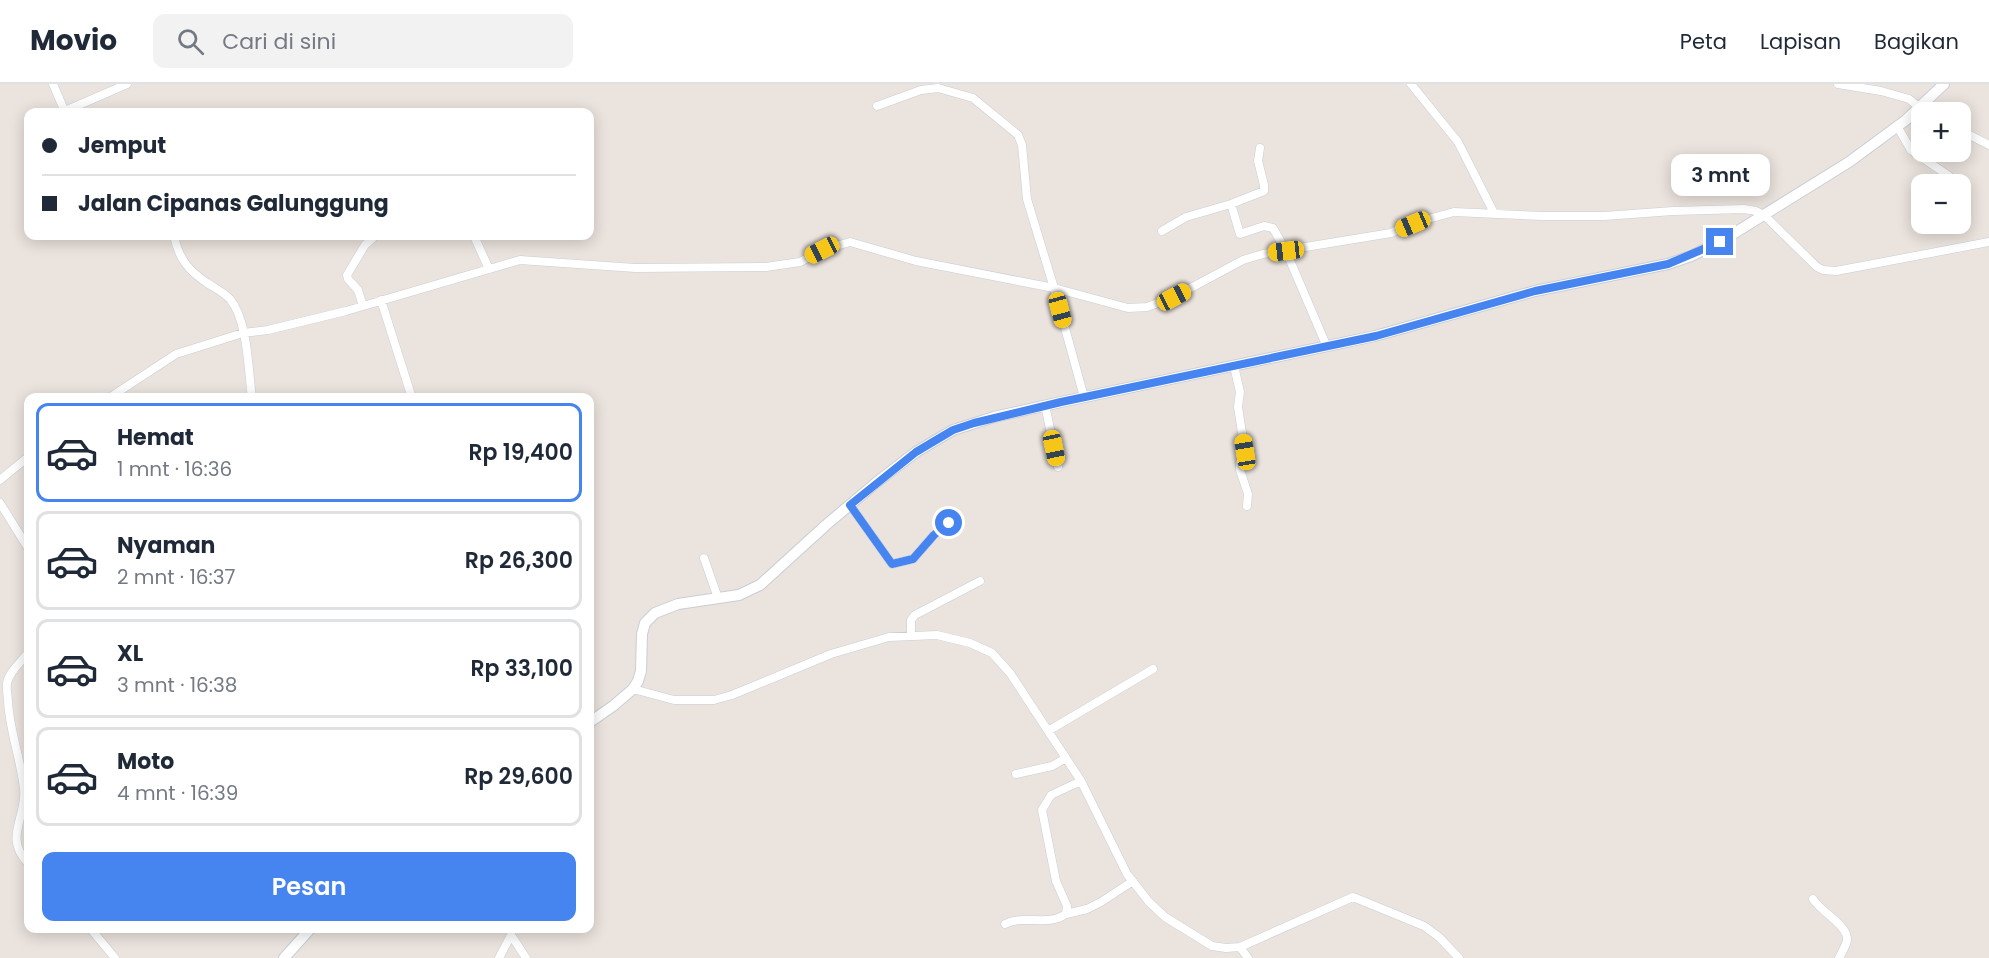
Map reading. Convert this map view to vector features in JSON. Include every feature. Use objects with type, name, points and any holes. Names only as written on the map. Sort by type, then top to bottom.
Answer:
[{"type":"street","points":[[53,84],[63,108]]},
{"type":"street","points":[[74,108],[127,84]]},
{"type":"street","points":[[1411,84],[1458,142],[1494,213]]},
{"type":"street","points":[[1838,84],[1881,91],[1909,99],[1911,102]]},
{"type":"street","points":[[1928,102],[1944,84]]},
{"type":"street","points":[[877,106],[921,90],[938,88],[973,98],[1015,131],[1022,145],[1027,199],[1084,397]]},
{"type":"street","points":[[594,720],[633,688],[641,671],[642,634],[645,623],[655,613],[678,604],[739,595],[760,585],[916,452],[953,430],[1045,405],[1376,336],[1535,291],[1668,264],[1720,242],[1760,218],[1833,173],[1911,117]]},
{"type":"street","points":[[1897,126],[1911,150],[1946,174]]},
{"type":"street","points":[[1971,136],[1989,145]]},
{"type":"street","points":[[1162,231],[1186,217],[1231,204],[1264,191],[1258,161],[1260,148]]},
{"type":"street","points":[[1231,204],[1240,234],[1264,226],[1270,226],[1276,231],[1327,347]]},
{"type":"street","points":[[117,393],[176,354],[243,333],[268,330],[363,306],[520,260],[635,268],[766,267],[800,262],[822,250],[850,242],[916,261],[1054,288],[1128,308],[1147,307],[1174,297],[1244,260],[1263,254],[1391,233],[1454,212],[1604,216],[1744,208],[1756,211],[1760,218],[1823,270],[1844,270],[1989,242]]},
{"type":"street","points":[[175,240],[185,265],[221,291],[236,309],[243,333],[251,393]]},
{"type":"street","points":[[363,306],[358,290],[347,275],[365,245],[371,240]]},
{"type":"street","points":[[476,240],[489,269]]},
{"type":"street","points":[[381,300],[410,393]]},
{"type":"street","points":[[1234,366],[1240,392],[1238,407],[1245,452],[1240,462],[1240,470],[1248,494],[1247,506]]},
{"type":"street","points":[[1045,405],[1058,467]]},
{"type":"street","points":[[0,480],[24,460]]},
{"type":"street","points":[[0,503],[24,542]]},
{"type":"street","points":[[852,508],[892,564],[913,559],[934,535],[949,523]]},
{"type":"street","points":[[704,558],[718,598]]},
{"type":"street","points":[[911,636],[911,620],[915,615],[980,581]]},
{"type":"street","points":[[633,688],[674,700],[714,700],[831,654],[889,637],[937,635],[970,643],[992,653],[1010,673],[1081,780],[1107,835],[1133,881],[1149,902],[1165,917],[1182,928],[1212,946],[1240,947],[1353,897],[1424,926],[1439,937],[1459,958]]},
{"type":"street","points":[[24,658],[11,674],[7,689],[10,729],[24,792],[16,845],[24,858]]},
{"type":"street","points":[[1048,731],[1153,669]]},
{"type":"street","points":[[1016,774],[1052,766],[1066,758]]},
{"type":"street","points":[[1066,914],[1067,906],[1056,881],[1042,810],[1051,795],[1081,780]]},
{"type":"street","points":[[1005,924],[1019,919],[1056,921],[1066,914],[1087,909],[1101,902],[1133,881]]},
{"type":"street","points":[[1813,899],[1819,908],[1841,926],[1847,936],[1847,942],[1839,958]]},
{"type":"street","points":[[94,933],[115,958]]},
{"type":"street","points":[[284,958],[306,933]]},
{"type":"street","points":[[499,958],[512,933]]},
{"type":"street","points":[[513,933],[526,958]]},
{"type":"street","points":[[1240,947],[1248,958]]},
{"type":"route","points":[[949,523],[934,535],[913,559],[892,564],[850,505],[916,452],[953,430],[974,423],[1061,402],[1376,336],[1535,291],[1668,264],[1720,242]]}]
